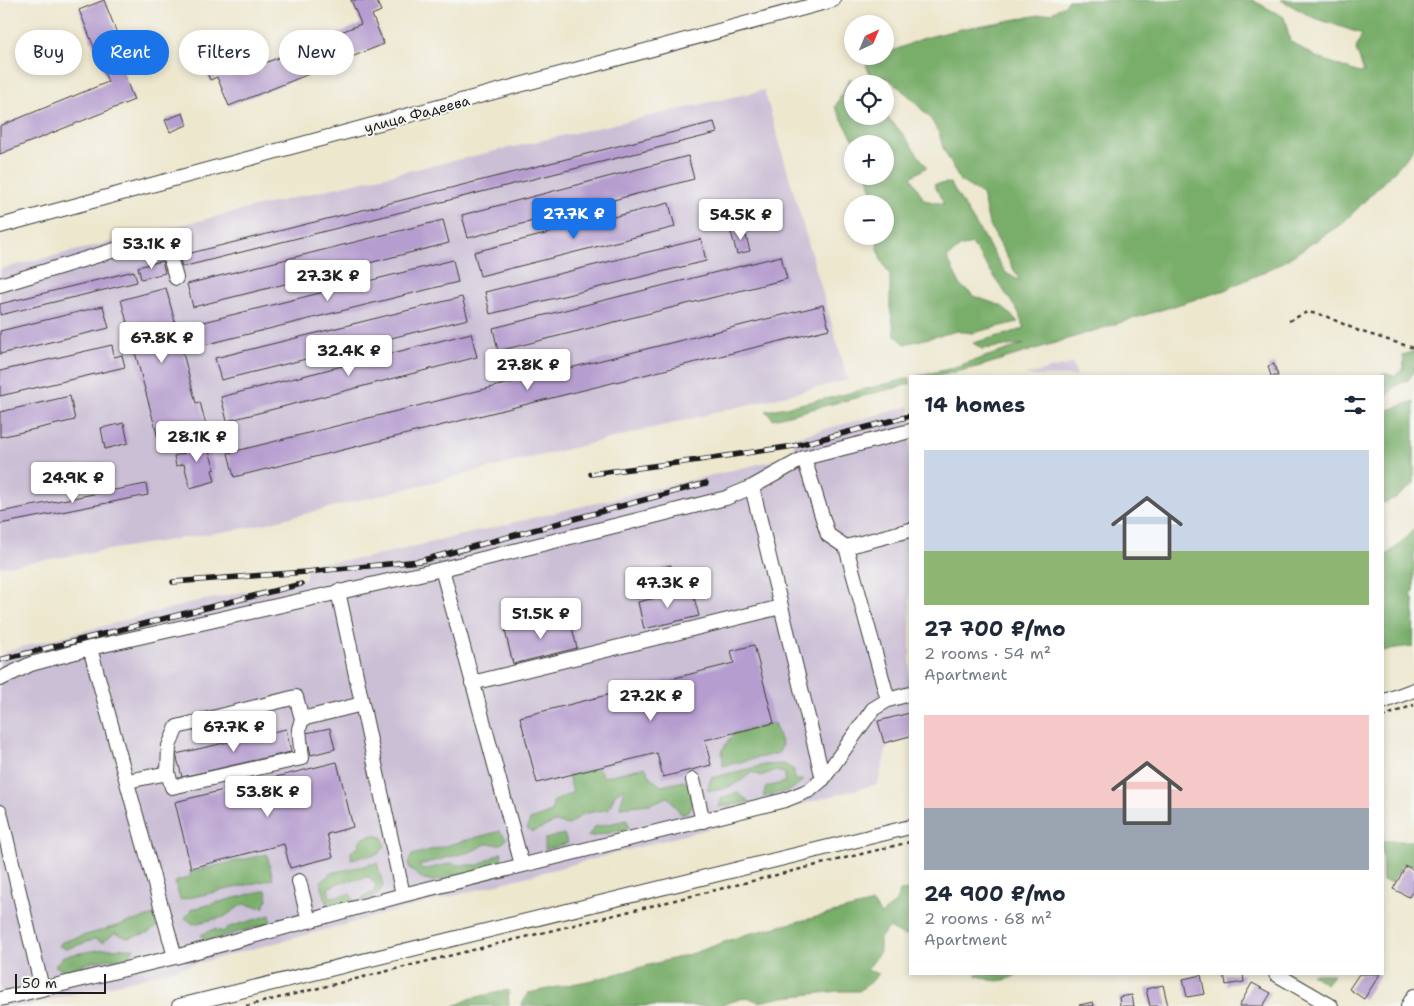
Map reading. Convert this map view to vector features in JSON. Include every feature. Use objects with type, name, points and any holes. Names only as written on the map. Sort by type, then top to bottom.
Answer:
[{"type":"street","name":"улица Фадеева","points":[[0,226],[833,0]]},
{"type":"street","points":[[0,285],[151,238],[159,239],[164,245],[171,258],[176,278]]},
{"type":"street","points":[[0,679],[31,664],[90,648],[442,569],[726,498],[752,488],[804,458],[909,431]]},
{"type":"street","points":[[804,458],[828,535],[846,546],[888,700]]},
{"type":"street","points":[[752,488],[823,779]]},
{"type":"street","points":[[846,546],[909,530]]},
{"type":"street","points":[[442,569],[522,865]]},
{"type":"street","points":[[338,591],[403,895]]},
{"type":"street","points":[[472,683],[781,607]]},
{"type":"street","points":[[90,648],[175,957]]},
{"type":"street","points":[[1384,701],[1414,690]]},
{"type":"street","points":[[0,999],[175,957],[403,895],[785,800],[810,790],[823,779],[873,709],[888,700],[909,694]]},
{"type":"street","points":[[296,697],[302,719],[299,730],[302,758],[172,787],[168,773],[169,746],[177,727],[296,697]]},
{"type":"street","points":[[302,719],[362,704]]},
{"type":"street","points":[[128,781],[168,773]]},
{"type":"street","points":[[693,780],[703,821]]},
{"type":"street","points":[[0,812],[42,988]]},
{"type":"street","points":[[179,1006],[909,826]]},
{"type":"street","points":[[299,881],[309,921]]},
{"type":"street","points":[[1278,975],[1331,1006]]},
{"type":"street","points":[[1408,1006],[1414,996]]},
{"type":"path","points":[[1289,321],[1307,312],[1323,315],[1359,331],[1414,348]]},
{"type":"path","points":[[1384,716],[1414,706]]},
{"type":"path","points":[[246,1006],[909,842]]},
{"type":"shaded area","points":[[764,90],[848,380],[247,528],[0,567],[0,269],[346,185]]},
{"type":"shaded area","points":[[1073,363],[1077,375],[1027,375]]},
{"type":"shaded area","points":[[909,406],[909,739],[887,746],[878,784],[131,981],[22,1006],[0,1006],[0,656],[11,650],[195,602],[306,579],[306,564],[366,558],[792,456],[794,446],[792,438]]},
{"type":"green space","points":[[1068,0],[1252,0],[1284,17],[1290,41],[1316,57],[1359,73],[1364,72],[1356,49],[1362,34],[1312,17],[1281,0],[1414,0],[1414,147],[1405,160],[1343,223],[1280,264],[1225,290],[981,366],[943,375],[922,375],[945,370],[1025,344],[982,349],[973,343],[1024,329],[1019,313],[972,244],[960,247],[947,258],[961,286],[976,297],[1002,306],[1018,322],[972,333],[957,331],[905,344],[895,335],[890,308],[890,275],[881,260],[877,245],[894,245],[894,195],[872,195],[870,185],[894,185],[894,135],[851,135],[845,125],[894,124],[927,167],[911,177],[924,200],[944,204],[934,184],[950,183],[1006,273],[1020,281],[989,224],[982,194],[960,181],[943,148],[939,133],[930,118],[894,83],[894,75],[870,75],[866,65],[894,65],[894,50],[924,38],[961,29],[1051,13],[1065,5]]},
{"type":"green space","points":[[844,90],[844,123],[835,107]]},
{"type":"green space","points":[[1414,351],[1414,372],[1408,380],[1395,386],[1384,401],[1384,375],[1381,375],[1384,373],[1394,376],[1404,368],[1403,355]]},
{"type":"green space","points":[[909,378],[909,384],[773,419],[766,411]]},
{"type":"green space","points":[[1414,401],[1414,484],[1396,498],[1384,503],[1384,412]]},
{"type":"green space","points":[[1414,529],[1414,591],[1411,594],[1414,603],[1413,646],[1384,651],[1384,557]]},
{"type":"green space","points":[[774,723],[782,745],[779,753],[723,766],[722,750],[734,733]]},
{"type":"green space","points":[[784,764],[794,770],[794,780],[804,780],[791,790],[763,797],[766,787],[785,782],[785,773],[774,771],[761,776],[752,772],[731,786],[720,790],[707,790],[711,778],[764,765]]},
{"type":"green space","points":[[598,767],[604,777],[645,767],[651,778],[661,786],[684,781],[696,792],[689,810],[682,815],[668,797],[650,804],[620,807],[625,788],[615,794],[609,809],[583,814],[568,825],[555,822],[533,832],[527,829],[530,820],[552,812],[553,802],[573,792],[568,775]]},
{"type":"green space","points":[[737,792],[750,802],[718,807],[722,798]]},
{"type":"green space","points":[[627,820],[629,829],[588,837],[594,827]]},
{"type":"green space","points":[[500,831],[507,839],[501,844],[486,844],[470,852],[419,865],[423,870],[452,863],[458,865],[479,865],[502,852],[501,859],[493,867],[435,881],[424,880],[411,870],[408,864],[412,855]]},
{"type":"green space","points":[[564,834],[568,843],[545,850],[545,839]]},
{"type":"green space","points":[[372,835],[382,837],[385,846],[379,854],[351,859],[351,852],[358,847],[361,839]]},
{"type":"green space","points":[[1384,841],[1414,841],[1413,865],[1402,864],[1392,883],[1384,881]]},
{"type":"green space","points":[[267,854],[273,879],[180,900],[175,882],[190,877],[190,872]]},
{"type":"green space","points":[[377,863],[383,885],[379,894],[362,901],[364,896],[374,892],[376,885],[369,877],[341,882],[328,888],[330,897],[350,894],[354,900],[344,904],[328,906],[320,882],[331,873]]},
{"type":"green space","points":[[266,890],[268,899],[263,908],[243,904],[224,917],[193,924],[185,918],[192,909]]},
{"type":"green space","points":[[909,890],[909,935],[902,935],[889,928],[880,938],[880,952],[867,970],[879,974],[859,991],[839,991],[784,997],[759,1002],[747,997],[718,1006],[521,1006],[528,993],[597,979],[694,953],[744,935],[873,903],[881,915],[895,903],[900,891]]},
{"type":"green space","points":[[154,915],[158,927],[147,933],[128,938],[115,933],[103,942],[95,939],[67,949],[59,946],[62,942]]},
{"type":"green space","points":[[270,915],[271,923],[207,941],[201,935],[214,929],[223,932],[229,927]]},
{"type":"green space","points":[[134,948],[129,958],[97,961],[65,971],[55,966],[63,956],[104,949]]},
{"type":"green space","points":[[977,975],[1017,975],[997,981]]},
{"type":"green space","points":[[1312,975],[1333,975],[1326,984]]},
{"type":"green space","points":[[508,990],[509,1006],[454,1006],[472,998]]},
{"type":"building","points":[[104,0],[116,30],[92,30],[92,42],[79,10]]},
{"type":"building","points":[[351,0],[376,0],[381,11],[372,15],[384,44],[354,56],[354,30],[346,30],[361,24]]},
{"type":"building","points":[[279,57],[279,75],[306,75],[229,106],[217,77],[210,80],[208,75],[269,75],[269,61]]},
{"type":"building","points":[[105,75],[124,75],[134,100],[0,154],[0,126],[108,82]]},
{"type":"building","points":[[183,113],[187,125],[170,132],[165,120]]},
{"type":"building","points":[[714,122],[717,133],[182,267],[179,256]]},
{"type":"building","points":[[688,156],[694,179],[468,238],[462,215]]},
{"type":"building","points":[[669,203],[675,227],[480,276],[474,252]]},
{"type":"building","points":[[443,220],[449,243],[193,307],[187,284]]},
{"type":"building","points":[[744,228],[750,251],[737,254],[731,232]]},
{"type":"building","points":[[701,239],[706,261],[490,314],[485,292]]},
{"type":"building","points":[[781,256],[787,279],[498,351],[493,328]]},
{"type":"building","points":[[453,260],[458,282],[204,345],[199,323]]},
{"type":"building","points":[[162,261],[165,273],[141,279],[138,267]]},
{"type":"building","points":[[134,271],[137,282],[0,315],[0,304]]},
{"type":"building","points":[[166,288],[196,403],[200,402],[206,425],[158,438],[121,300]]},
{"type":"building","points":[[462,297],[468,319],[221,380],[215,358]]},
{"type":"building","points":[[823,305],[829,329],[234,477],[228,453]]},
{"type":"building","points":[[103,306],[109,328],[0,354],[0,331]]},
{"type":"building","points":[[471,333],[477,357],[227,421],[221,397]]},
{"type":"building","points":[[112,345],[114,357],[122,355],[125,367],[0,396],[0,371]]},
{"type":"building","points":[[1274,364],[1278,375],[1271,375],[1268,366]]},
{"type":"building","points":[[70,396],[75,420],[0,437],[0,412]]},
{"type":"building","points":[[124,423],[128,443],[105,449],[101,428]]},
{"type":"building","points":[[204,437],[215,469],[212,470],[215,481],[190,488],[184,464],[176,466],[174,456],[185,453],[182,443]]},
{"type":"building","points":[[146,484],[148,495],[0,524],[0,512]]},
{"type":"building","points":[[671,565],[677,588],[635,599],[629,575]]},
{"type":"building","points":[[692,589],[699,616],[644,629],[638,602]]},
{"type":"building","points":[[569,615],[577,648],[513,664],[505,631]]},
{"type":"building","points":[[754,645],[774,723],[705,740],[711,765],[663,777],[657,753],[537,783],[520,717],[734,663],[731,651]]},
{"type":"building","points":[[909,713],[909,736],[884,743],[878,721]]},
{"type":"building","points":[[330,728],[335,749],[311,755],[306,733]]},
{"type":"building","points":[[286,729],[291,752],[182,777],[176,754]]},
{"type":"building","points":[[337,762],[353,827],[327,834],[333,857],[290,868],[284,844],[191,868],[175,802]]},
{"type":"building","points":[[1406,866],[1414,870],[1414,889],[1409,897],[1393,889]]},
{"type":"building","points":[[1201,975],[1205,994],[1187,997],[1183,979]]},
{"type":"building","points":[[1224,975],[1243,975],[1244,982],[1226,985]]},
{"type":"building","points":[[1358,975],[1379,975],[1364,999],[1349,989]]},
{"type":"building","points":[[1252,983],[1271,993],[1263,1006],[1239,1006]]},
{"type":"building","points":[[1163,985],[1168,1006],[1150,1006],[1146,989]]},
{"type":"building","points":[[1132,995],[1134,1006],[1120,1006],[1119,997]]},
{"type":"building","points":[[1093,1002],[1094,1006],[1079,1006],[1079,1005]]},
{"type":"railway","points":[[591,474],[794,446],[909,416]]},
{"type":"railway","points":[[173,582],[420,561],[706,483]]},
{"type":"railway","points":[[0,660],[301,584]]}]
